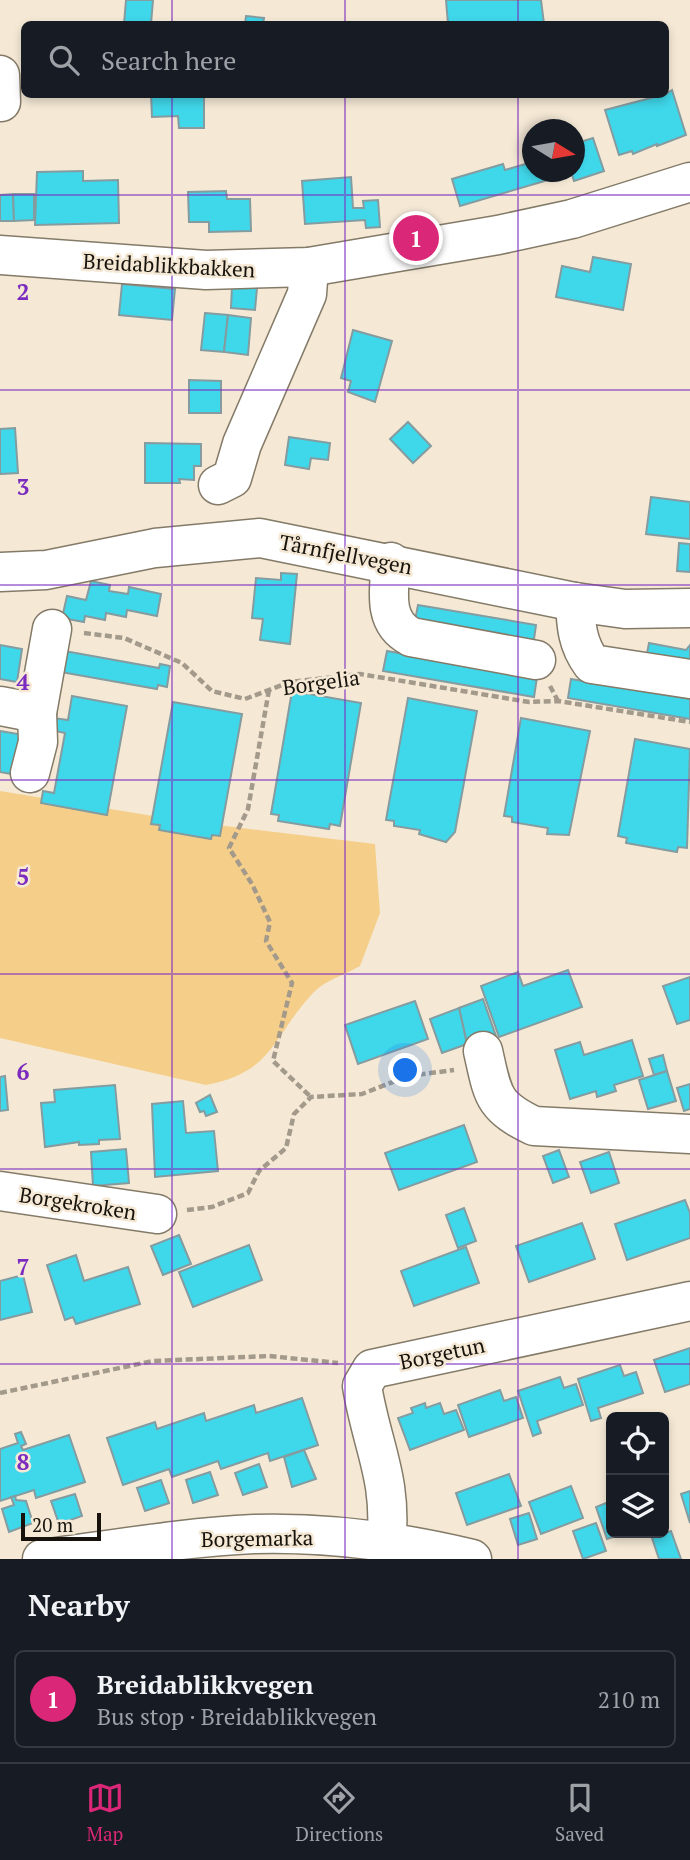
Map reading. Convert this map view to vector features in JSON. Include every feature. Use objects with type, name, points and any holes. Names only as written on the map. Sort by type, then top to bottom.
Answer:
[{"type":"street","points":[[0,75],[1,102]]},
{"type":"street","name":"Breidablikkbakken","points":[[0,255],[206,270],[324,265],[498,235],[572,219],[690,183]]},
{"type":"street","points":[[218,485],[232,478],[242,444],[306,294],[324,265]]},
{"type":"street","name":"Tårnfjellvegen","points":[[0,572],[46,570],[155,548],[261,538],[391,562],[575,602],[625,609],[690,608]]},
{"type":"street","points":[[391,562],[388,599],[391,617],[400,631],[411,637],[536,660]]},
{"type":"street","points":[[575,602],[577,631],[583,652],[592,664],[690,679]]},
{"type":"street","points":[[30,773],[38,742],[37,713],[52,629]]},
{"type":"street","points":[[0,706],[37,713]]},
{"type":"street","points":[[485,1058],[497,1102],[512,1115],[534,1126],[690,1134]]},
{"type":"street","name":"Borgekroken","points":[[0,1191],[157,1214]]},
{"type":"street","name":"Borgetun","points":[[365,1376],[372,1369],[404,1360],[690,1301]]},
{"type":"street","points":[[365,1376],[362,1387],[386,1479],[389,1512],[386,1544]]},
{"type":"street","name":"Borgemarka","points":[[42,1559],[186,1550],[254,1534],[314,1535],[472,1559]]},
{"type":"path","name":"Borgelia","points":[[52,629],[124,638],[182,663],[212,691],[245,699],[290,682],[359,674],[528,702],[558,701],[690,722]]},
{"type":"path","points":[[270,690],[248,808],[229,848],[252,884],[270,922],[267,941],[292,983],[273,1061],[311,1097]]},
{"type":"path","points":[[157,1214],[212,1207],[248,1193],[259,1171],[286,1148],[294,1114],[311,1097],[362,1094],[408,1076],[485,1058]]},
{"type":"path","points":[[0,1393],[153,1361],[293,1356],[341,1364],[365,1376]]},
{"type":"shaded area","points":[[0,791],[184,821],[375,844],[380,913],[360,966],[329,981],[313,993],[258,1062],[245,1072],[206,1085],[0,1038]]},
{"type":"building","points":[[126,0],[153,0],[151,21],[124,21]]},
{"type":"building","points":[[446,0],[541,0],[544,21],[448,21]]},
{"type":"building","points":[[246,16],[264,18],[264,21],[245,21]]},
{"type":"building","points":[[672,90],[686,135],[633,154],[632,151],[619,155],[605,110],[651,98],[669,98],[669,92]]},
{"type":"building","points":[[151,98],[204,98],[204,128],[179,128],[178,116],[152,117]]},
{"type":"building","points":[[593,138],[604,171],[585,177],[585,141]]},
{"type":"building","points":[[503,164],[505,170],[522,165],[522,182],[541,182],[460,206],[452,179]]},
{"type":"building","points":[[83,171],[83,181],[118,180],[119,223],[35,225],[37,172]]},
{"type":"building","points":[[351,177],[353,208],[364,208],[363,201],[378,200],[380,227],[366,228],[365,220],[305,224],[302,181]]},
{"type":"building","points":[[226,191],[227,199],[250,199],[251,231],[209,232],[209,222],[189,222],[188,192]]},
{"type":"building","points":[[13,194],[14,221],[0,221],[0,195]]},
{"type":"building","points":[[13,194],[34,194],[34,220],[14,221]]},
{"type":"building","points":[[593,257],[631,264],[623,310],[556,297],[562,266],[590,272]]},
{"type":"building","points":[[122,284],[175,289],[172,320],[119,315]]},
{"type":"building","points":[[232,286],[257,288],[255,310],[231,308]]},
{"type":"building","points":[[205,313],[228,315],[224,352],[201,350]]},
{"type":"building","points":[[228,315],[251,318],[248,355],[224,352]]},
{"type":"building","points":[[353,330],[392,341],[375,402],[348,392],[351,381],[341,378]]},
{"type":"building","points":[[189,380],[221,381],[221,413],[189,413]]},
{"type":"building","points":[[408,422],[431,446],[413,463],[390,439]]},
{"type":"building","points":[[15,428],[18,473],[0,474],[0,429]]},
{"type":"building","points":[[289,437],[330,443],[328,460],[311,458],[309,469],[285,465]]},
{"type":"building","points":[[145,443],[201,444],[201,466],[194,466],[194,480],[179,479],[180,483],[145,483]]},
{"type":"building","points":[[651,497],[690,502],[690,539],[646,534]]},
{"type":"building","points":[[679,543],[690,544],[690,572],[677,571]]},
{"type":"building","points":[[281,573],[297,574],[290,644],[260,640],[263,619],[252,618],[256,578],[281,580]]},
{"type":"building","points":[[91,581],[110,585],[109,591],[128,594],[129,587],[161,594],[157,616],[127,610],[126,617],[106,613],[105,620],[85,616],[84,622],[62,618],[67,596],[86,600]]},
{"type":"building","points":[[418,605],[536,625],[533,646],[414,626]]},
{"type":"building","points":[[649,643],[686,650],[690,645],[690,666],[645,664]]},
{"type":"building","points":[[0,645],[22,649],[17,682],[0,679]]},
{"type":"building","points":[[59,650],[159,668],[160,664],[170,666],[167,687],[158,685],[157,689],[55,671]]},
{"type":"building","points":[[387,651],[537,677],[534,697],[383,671]]},
{"type":"building","points":[[571,679],[690,699],[690,719],[568,698]]},
{"type":"building","points":[[292,691],[361,703],[340,826],[330,824],[329,829],[278,821],[279,815],[271,814]]},
{"type":"building","points":[[72,696],[127,706],[107,815],[41,803],[43,791],[54,793],[65,733],[51,730],[54,718],[68,720]]},
{"type":"building","points":[[408,698],[477,711],[455,832],[446,842],[419,834],[420,830],[394,826],[394,821],[386,820]]},
{"type":"building","points":[[173,702],[242,714],[220,836],[212,835],[211,839],[159,830],[160,825],[151,824]]},
{"type":"building","points":[[521,718],[590,731],[569,835],[547,834],[548,828],[512,822],[512,817],[504,816]]},
{"type":"building","points":[[0,731],[24,735],[17,775],[0,772]]},
{"type":"building","points":[[635,739],[690,749],[687,848],[678,847],[677,852],[626,843],[627,838],[618,836]]},
{"type":"building","points":[[568,970],[582,1007],[499,1037],[481,986],[518,972],[523,986]]},
{"type":"building","points":[[690,977],[690,1020],[677,1024],[663,986]]},
{"type":"building","points":[[483,999],[497,1039],[467,1044],[459,1008]]},
{"type":"building","points":[[415,1001],[428,1039],[358,1064],[345,1025]]},
{"type":"building","points":[[459,1008],[467,1044],[442,1053],[430,1019]]},
{"type":"building","points":[[632,1040],[643,1076],[614,1085],[616,1091],[597,1097],[596,1091],[570,1099],[555,1050],[580,1042],[584,1055]]},
{"type":"building","points":[[663,1055],[667,1071],[654,1075],[649,1059]]},
{"type":"building","points":[[667,1071],[676,1101],[648,1109],[639,1080]]},
{"type":"building","points":[[5,1076],[8,1110],[0,1111],[0,1077]]},
{"type":"building","points":[[690,1084],[690,1109],[684,1111],[677,1088]]},
{"type":"building","points":[[115,1085],[120,1139],[99,1140],[99,1144],[79,1145],[79,1142],[45,1147],[41,1103],[55,1102],[54,1090]]},
{"type":"building","points":[[210,1095],[217,1112],[206,1116],[204,1111],[200,1112],[196,1103]]},
{"type":"building","points":[[183,1101],[186,1133],[214,1131],[218,1171],[155,1177],[152,1104]]},
{"type":"building","points":[[464,1125],[477,1162],[399,1190],[385,1153]]},
{"type":"building","points":[[126,1149],[129,1183],[93,1186],[91,1152]]},
{"type":"building","points":[[559,1150],[569,1177],[553,1183],[543,1156]]},
{"type":"building","points":[[609,1152],[619,1183],[591,1193],[580,1162]]},
{"type":"building","points":[[685,1200],[690,1213],[690,1238],[627,1260],[615,1224]]},
{"type":"building","points":[[464,1208],[476,1241],[458,1248],[446,1215]]},
{"type":"building","points":[[582,1223],[595,1259],[529,1282],[516,1246]]},
{"type":"building","points":[[179,1235],[191,1264],[163,1275],[151,1246]]},
{"type":"building","points":[[249,1245],[262,1280],[193,1307],[179,1272]]},
{"type":"building","points":[[466,1247],[479,1283],[414,1306],[401,1271]]},
{"type":"building","points":[[76,1255],[84,1281],[128,1267],[140,1304],[76,1324],[73,1317],[65,1320],[47,1265]]},
{"type":"building","points":[[23,1275],[32,1312],[0,1320],[0,1281]]},
{"type":"building","points":[[690,1348],[690,1384],[665,1392],[654,1360]]},
{"type":"building","points":[[620,1365],[624,1376],[636,1372],[643,1393],[598,1408],[601,1418],[591,1421],[578,1379]]},
{"type":"building","points":[[560,1377],[564,1388],[576,1384],[583,1405],[537,1421],[541,1433],[533,1436],[518,1391]]},
{"type":"building","points":[[500,1390],[504,1401],[516,1397],[523,1418],[469,1437],[458,1405]]},
{"type":"building","points":[[302,1398],[318,1445],[270,1461],[268,1453],[221,1469],[218,1461],[172,1477],[169,1469],[123,1485],[107,1438],[155,1422],[157,1429],[204,1413],[206,1421],[254,1405],[256,1413]]},
{"type":"building","points":[[425,1403],[426,1408],[440,1403],[444,1414],[456,1410],[464,1430],[410,1450],[398,1418],[413,1413],[411,1408]]},
{"type":"building","points":[[21,1432],[26,1444],[21,1446],[23,1450],[69,1435],[85,1482],[36,1498],[34,1490],[0,1501],[0,1449],[18,1443],[15,1434]]},
{"type":"building","points":[[304,1450],[316,1479],[292,1487],[284,1457]]},
{"type":"building","points":[[259,1464],[267,1487],[243,1495],[235,1473]]},
{"type":"building","points":[[210,1472],[218,1495],[193,1503],[186,1480]]},
{"type":"building","points":[[509,1474],[521,1506],[467,1525],[456,1493]]},
{"type":"building","points":[[161,1480],[169,1503],[145,1511],[137,1488]]},
{"type":"building","points":[[571,1486],[583,1518],[541,1534],[529,1502]]},
{"type":"building","points":[[690,1491],[690,1523],[681,1494]]},
{"type":"building","points":[[75,1494],[82,1516],[59,1524],[51,1501]]},
{"type":"building","points":[[15,1496],[16,1500],[26,1501],[33,1523],[9,1532],[2,1509],[14,1505],[11,1497]]},
{"type":"building","points":[[606,1503],[606,1536],[596,1507]]},
{"type":"building","points":[[529,1513],[537,1539],[518,1545],[510,1519]]},
{"type":"building","points":[[596,1523],[606,1551],[583,1559],[573,1531]]},
{"type":"building","points":[[671,1531],[681,1559],[659,1559],[652,1538],[669,1538]]},
{"type":"place","name":"Breidablikkvegen","points":[[416,238]]}]
